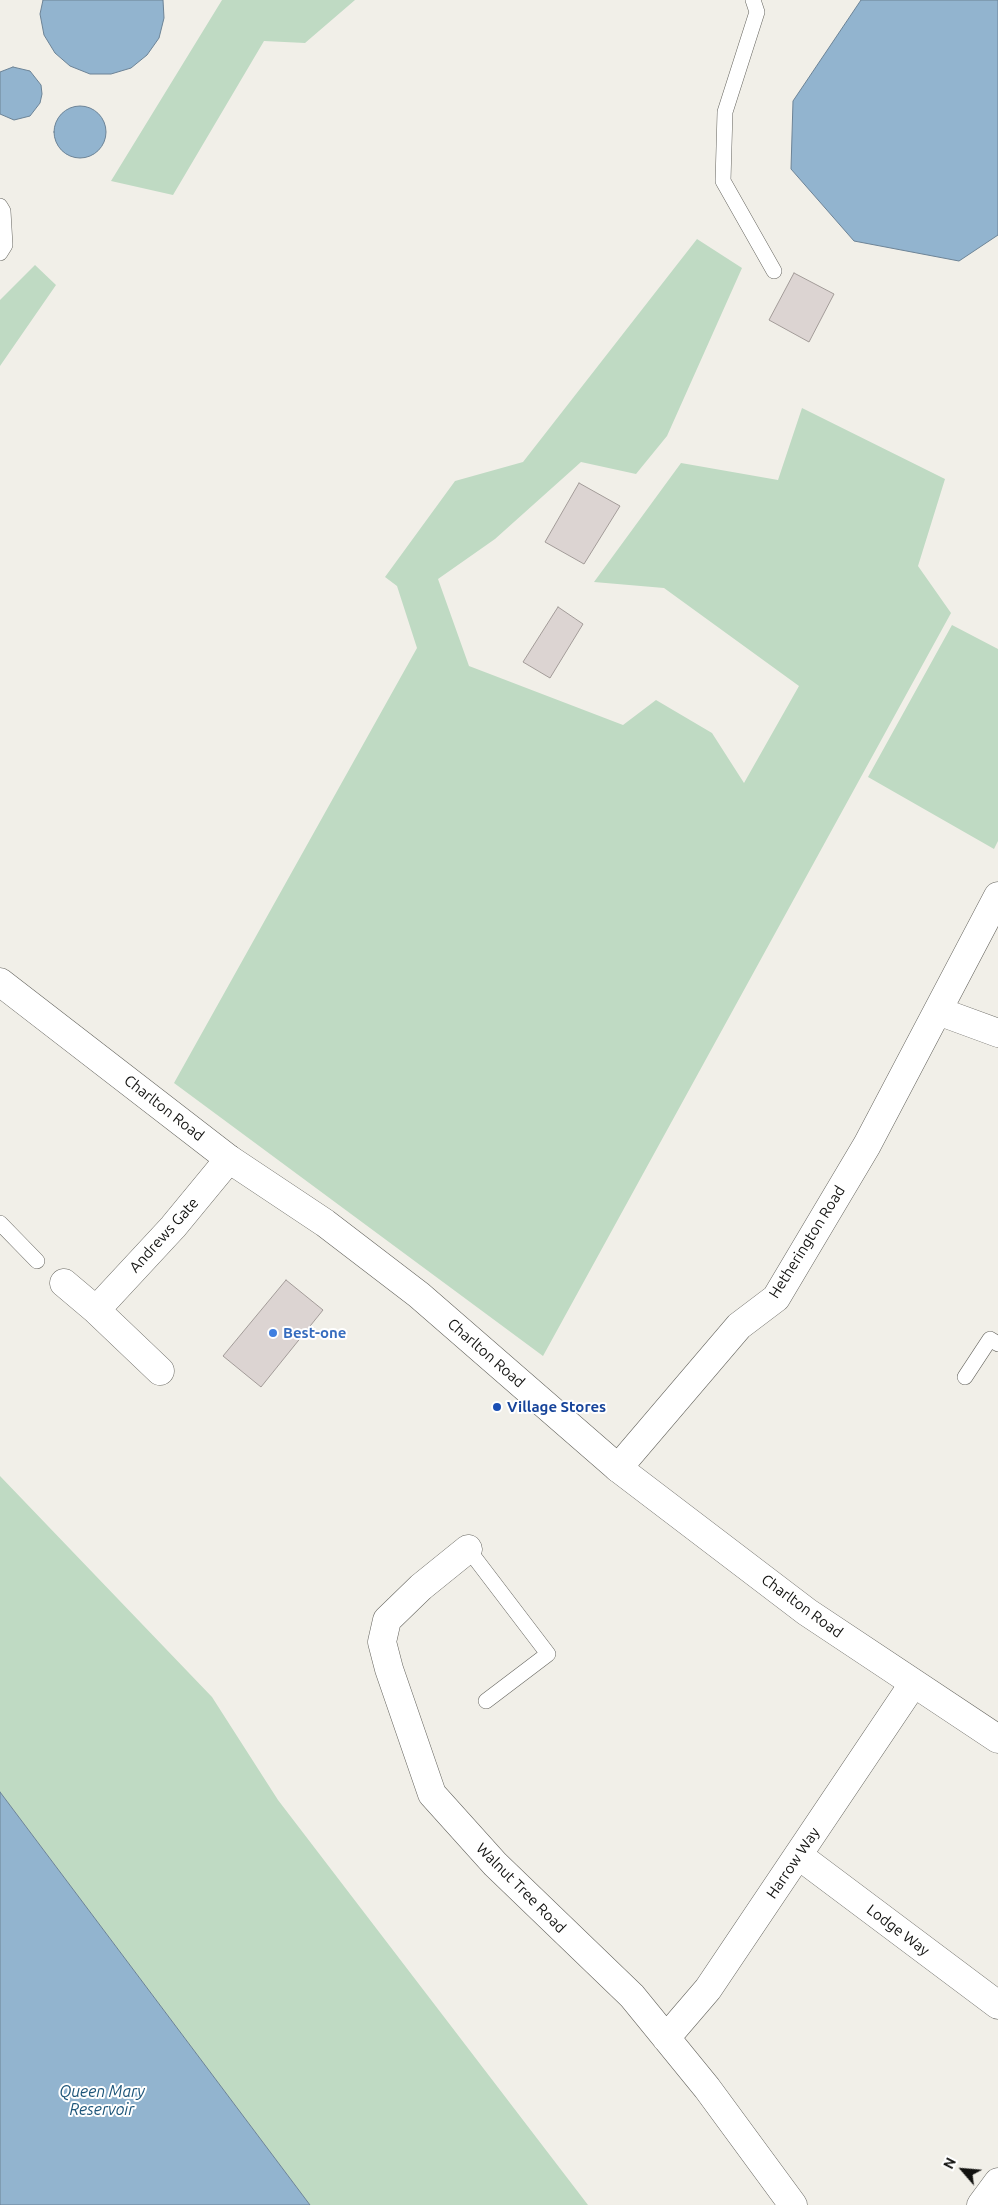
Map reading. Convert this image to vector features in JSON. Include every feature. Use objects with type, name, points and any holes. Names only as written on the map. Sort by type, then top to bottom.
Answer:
[{"type":"street","name":"Hetherington Road","points":[[618,1468],[739,1326],[776,1298],[867,1145],[998,896]]},
{"type":"street","name":"Charlton Road","points":[[0,982],[229,1159],[324,1223],[419,1295],[618,1468],[807,1612],[998,1739]]},
{"type":"street","points":[[938,1010],[998,1033]]},
{"type":"street","name":"Andrews Gate","points":[[96,1310],[173,1226],[229,1159]]},
{"type":"street","points":[[64,1283],[96,1310],[160,1371]]},
{"type":"street","name":"Walnut Tree Road","points":[[468,1549],[421,1587],[387,1620],[382,1642],[392,1678],[432,1794],[495,1864],[632,1996],[707,2088],[793,2205]]},
{"type":"street","name":"Harrow Way","points":[[666,2038],[708,1990],[913,1684]]},
{"type":"street","name":"Lodge Way","points":[[798,1856],[998,2005]]},
{"type":"street","points":[[981,2205],[998,2182]]},
{"type":"lane","points":[[754,0],[757,12],[725,112],[723,181],[774,271]]},
{"type":"lane","points":[[0,206],[3,211],[5,245],[0,253]]},
{"type":"lane","points":[[0,1224],[37,1261]]},
{"type":"lane","points":[[965,1377],[990,1339],[998,1344]]},
{"type":"lane","points":[[468,1549],[548,1654],[486,1701]]},
{"type":"green space","points":[[222,0],[355,0],[305,43],[264,41],[173,195],[111,181]]},
{"type":"green space","points":[[697,239],[742,268],[667,436],[636,474],[581,462],[495,539],[438,579],[469,666],[623,725],[656,700],[712,733],[744,783],[799,686],[664,588],[594,582],[681,463],[778,480],[802,408],[945,479],[918,566],[951,613],[543,1356],[174,1083],[417,648],[397,586],[385,577],[455,481],[523,462]]},
{"type":"green space","points":[[35,265],[56,285],[0,366],[0,300]]},
{"type":"green space","points":[[952,625],[998,649],[998,841],[994,849],[868,777]]},
{"type":"green space","points":[[0,1476],[212,1697],[278,1800],[588,2205],[310,2205],[0,1792]]},
{"type":"water","points":[[43,0],[163,0],[164,18],[159,38],[147,55],[131,68],[111,74],[90,74],[70,66],[55,53],[44,35],[40,14]]},
{"type":"water","points":[[861,0],[998,0],[998,235],[959,261],[854,241],[791,169],[793,101]]},
{"type":"water","points":[[13,67],[30,71],[41,85],[42,94],[40,103],[30,116],[14,120],[0,114],[0,72]]},
{"type":"water","points":[[75,106],[85,106],[99,113],[106,127],[106,137],[99,151],[85,158],[75,158],[65,154],[58,147],[54,137],[54,127],[58,117],[65,110]]},
{"type":"water","name":"Queen Mary Reservoir","points":[[0,1792],[310,2205],[0,2205]]},
{"type":"building","points":[[794,273],[834,294],[809,342],[769,320]]},
{"type":"building","points":[[579,483],[620,506],[584,564],[545,542]]},
{"type":"building","points":[[558,607],[583,624],[550,678],[523,662]]},
{"type":"building","name":"Best-one","points":[[286,1280],[323,1310],[261,1387],[223,1356]]},
{"type":"place","name":"Best-one","points":[[273,1333]]},
{"type":"place","name":"Village Stores","points":[[497,1407]]}]
